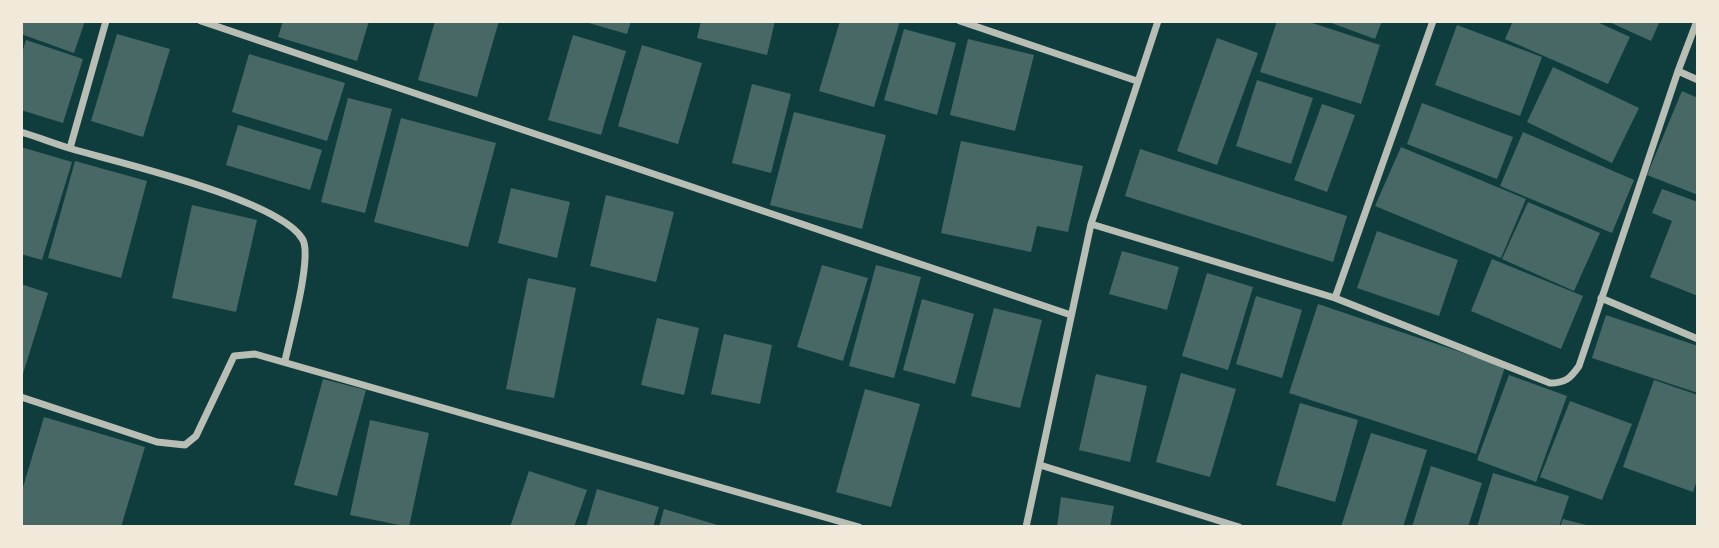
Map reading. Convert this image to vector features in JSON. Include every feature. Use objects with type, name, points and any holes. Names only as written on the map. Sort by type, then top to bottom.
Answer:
[{"type":"street","points":[[70,148],[106,21]]},
{"type":"street","points":[[201,21],[1070,315]]},
{"type":"street","points":[[960,21],[1137,81]]},
{"type":"street","points":[[1026,527],[1091,224],[1158,21]]},
{"type":"street","points":[[1335,298],[1433,21]]},
{"type":"street","points":[[1091,224],[1335,298],[1549,383],[1564,383],[1579,366],[1697,21]]},
{"type":"street","points":[[1678,71],[1698,80]]},
{"type":"street","points":[[21,132],[203,186],[290,225],[303,241],[305,267],[285,361]]},
{"type":"street","points":[[1601,298],[1698,339]]},
{"type":"street","points":[[21,397],[157,442],[185,445],[196,436],[234,356],[255,354],[859,527]]},
{"type":"street","points":[[1040,465],[1239,527]]},
{"type":"building","points":[[21,21],[85,21],[74,53],[21,34]]},
{"type":"building","points":[[283,21],[369,21],[357,61],[278,37]]},
{"type":"building","points":[[435,21],[499,21],[477,97],[418,80]]},
{"type":"building","points":[[582,21],[631,21],[627,34]]},
{"type":"building","points":[[701,21],[775,21],[767,55],[697,38]]},
{"type":"building","points":[[840,21],[900,21],[874,107],[819,91]]},
{"type":"building","points":[[1277,21],[1306,21],[1380,45],[1361,104],[1260,72]]},
{"type":"building","points":[[1326,21],[1382,21],[1375,39]]},
{"type":"building","points":[[1513,21],[1595,21],[1630,37],[1608,84],[1505,39]]},
{"type":"building","points":[[1607,21],[1660,21],[1651,41]]},
{"type":"building","points":[[1457,25],[1542,57],[1520,116],[1435,85]]},
{"type":"building","points":[[904,29],[956,43],[937,115],[884,100]]},
{"type":"building","points":[[117,34],[170,49],[143,137],[91,121]]},
{"type":"building","points":[[573,35],[626,51],[601,135],[548,120]]},
{"type":"building","points":[[1217,38],[1258,53],[1217,165],[1177,151]]},
{"type":"building","points":[[968,39],[1034,55],[1015,131],[950,115]]},
{"type":"building","points":[[26,40],[83,59],[63,123],[21,110],[21,56]]},
{"type":"building","points":[[642,45],[702,63],[678,144],[618,126]]},
{"type":"building","points":[[249,54],[345,83],[327,141],[232,112]]},
{"type":"building","points":[[1553,67],[1639,108],[1612,163],[1527,122]]},
{"type":"building","points":[[1257,80],[1313,98],[1291,164],[1236,146]]},
{"type":"building","points":[[752,84],[791,94],[771,173],[732,163]]},
{"type":"building","points":[[1682,91],[1698,98],[1698,195],[1647,175]]},
{"type":"building","points":[[348,98],[392,109],[365,213],[321,202]]},
{"type":"building","points":[[1422,103],[1513,137],[1497,179],[1407,144]]},
{"type":"building","points":[[1322,104],[1355,115],[1327,192],[1294,180]]},
{"type":"building","points":[[794,112],[886,135],[862,229],[770,205]]},
{"type":"building","points":[[401,118],[496,143],[468,247],[374,222]]},
{"type":"building","points":[[238,125],[322,150],[310,190],[226,165]]},
{"type":"building","points":[[1523,132],[1634,180],[1612,233],[1500,186]]},
{"type":"building","points":[[961,141],[1083,166],[1068,232],[1037,226],[1031,252],[941,233]]},
{"type":"building","points":[[21,147],[72,162],[42,260],[21,254]]},
{"type":"building","points":[[1401,147],[1526,199],[1501,258],[1375,206]]},
{"type":"building","points":[[1140,149],[1347,216],[1333,262],[1125,196]]},
{"type":"building","points":[[75,161],[147,181],[121,278],[48,258]]},
{"type":"building","points":[[511,188],[570,202],[557,258],[498,243]]},
{"type":"building","points":[[1662,189],[1698,202],[1698,296],[1650,277],[1672,221],[1652,213]]},
{"type":"building","points":[[606,195],[674,212],[656,282],[590,266]]},
{"type":"building","points":[[1528,202],[1600,233],[1574,291],[1502,259]]},
{"type":"building","points":[[192,205],[257,220],[236,312],[172,298]]},
{"type":"building","points":[[1377,231],[1458,260],[1439,316],[1357,288]]},
{"type":"building","points":[[1122,251],[1179,267],[1167,310],[1109,294]]},
{"type":"building","points":[[1492,259],[1583,296],[1561,349],[1471,311]]},
{"type":"building","points":[[822,265],[868,278],[843,361],[797,347]]},
{"type":"building","points":[[876,265],[921,277],[894,378],[849,366]]},
{"type":"building","points":[[1207,273],[1253,287],[1228,370],[1182,356]]},
{"type":"building","points":[[528,278],[576,288],[554,398],[506,389]]},
{"type":"building","points":[[21,284],[48,293],[22,377],[21,377]]},
{"type":"building","points":[[1256,296],[1302,310],[1282,378],[1236,364]]},
{"type":"building","points":[[922,299],[974,314],[955,384],[903,370]]},
{"type":"building","points":[[1318,304],[1505,367],[1476,454],[1289,393]]},
{"type":"building","points":[[994,308],[1042,320],[1020,408],[971,396]]},
{"type":"building","points":[[1606,315],[1698,346],[1698,393],[1592,358]]},
{"type":"building","points":[[657,318],[699,328],[684,395],[641,385]]},
{"type":"building","points":[[724,334],[772,345],[760,404],[711,394]]},
{"type":"building","points":[[1181,373],[1236,389],[1210,477],[1156,462]]},
{"type":"building","points":[[1096,374],[1147,386],[1130,462],[1079,450]]},
{"type":"building","points":[[1509,375],[1567,396],[1536,482],[1477,460]]},
{"type":"building","points":[[323,379],[366,390],[337,496],[294,485]]},
{"type":"building","points":[[1654,380],[1698,395],[1698,477],[1693,492],[1623,467]]},
{"type":"building","points":[[865,389],[920,404],[891,507],[836,492]]},
{"type":"building","points":[[1570,401],[1632,424],[1602,500],[1540,477]]},
{"type":"building","points":[[1300,403],[1358,420],[1335,502],[1276,485]]},
{"type":"building","points":[[44,417],[145,447],[121,527],[21,527],[21,494]]},
{"type":"building","points":[[370,420],[429,433],[409,527],[350,515]]},
{"type":"building","points":[[1371,433],[1427,450],[1403,527],[1341,527]]},
{"type":"building","points":[[1431,466],[1482,483],[1468,527],[1412,527]]},
{"type":"building","points":[[529,471],[587,490],[574,527],[510,527]]},
{"type":"building","points":[[1493,473],[1569,496],[1559,527],[1477,527]]},
{"type":"building","points":[[597,489],[659,507],[653,527],[586,527]]},
{"type":"building","points":[[1061,497],[1114,506],[1110,527],[1057,527]]},
{"type":"building","points":[[664,509],[721,526],[721,527],[659,527]]},
{"type":"building","points":[[1563,519],[1590,526],[1590,527],[1560,527]]}]
